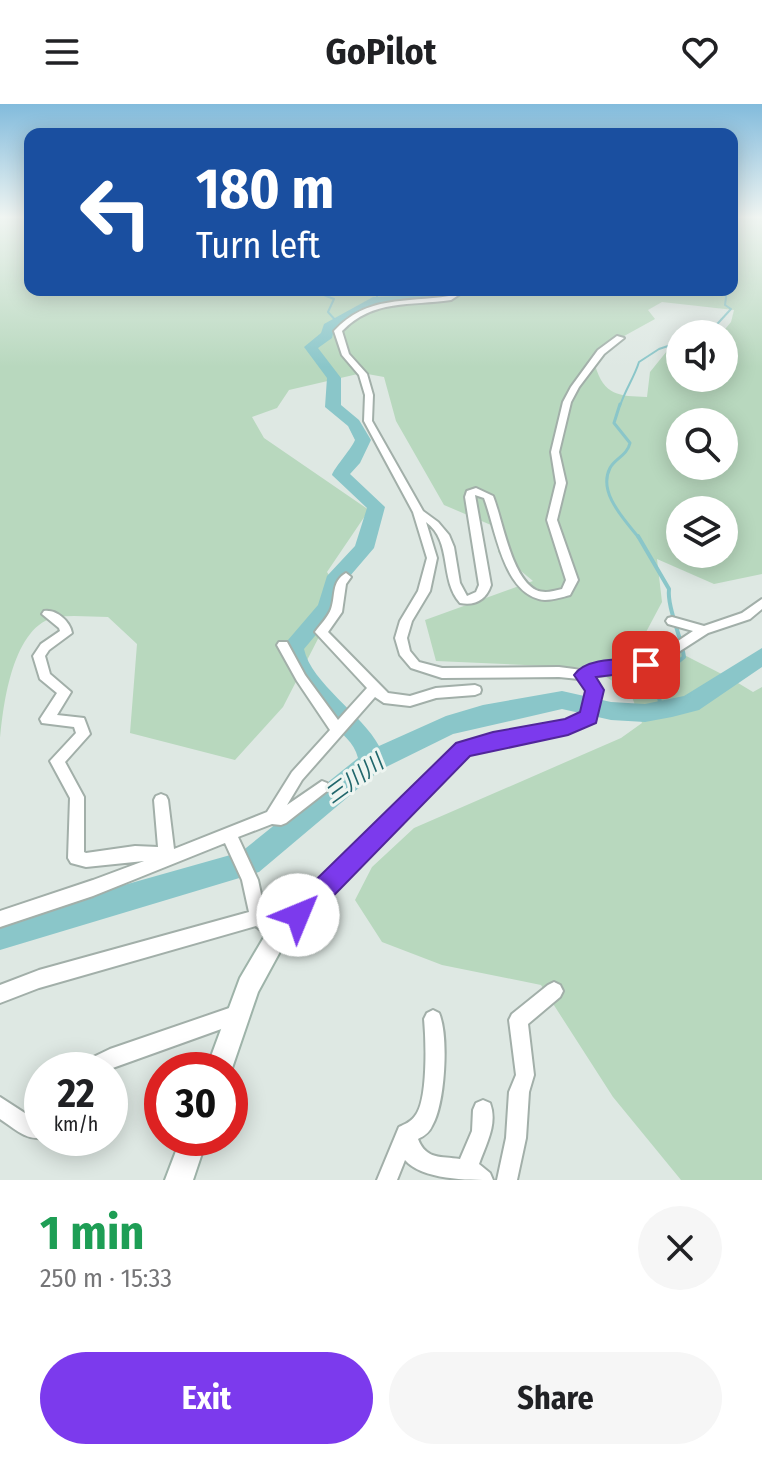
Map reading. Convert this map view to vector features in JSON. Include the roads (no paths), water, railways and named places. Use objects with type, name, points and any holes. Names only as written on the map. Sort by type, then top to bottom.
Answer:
[{"type":"street","points":[[454,296],[371,306],[338,331],[346,355],[363,374],[369,395],[368,421],[418,512],[432,558],[424,591],[406,621],[401,638],[404,652],[415,665],[442,673],[559,672],[583,675],[594,670],[662,661],[704,630],[746,616],[762,603]]},
{"type":"street","points":[[418,512],[426,516],[450,541],[455,588],[464,600],[474,600],[485,585],[475,510],[470,497],[470,493],[476,491],[488,496],[505,552],[517,578],[533,594],[556,596],[566,592],[572,580],[552,520],[561,483],[555,452],[567,402],[575,387],[601,352],[620,338]]},
{"type":"street","points":[[346,577],[341,583],[336,612],[321,632],[384,698],[410,701],[430,694],[475,690]]},
{"type":"street","points":[[48,614],[65,626],[66,633],[45,647],[39,656],[44,676],[65,692],[47,719],[79,722],[83,734],[57,761],[77,797],[76,858],[86,860],[135,853],[172,855]]},
{"type":"street","points":[[672,621],[704,630]]},
{"type":"street","points":[[283,645],[294,668],[339,728]]},
{"type":"street","points":[[225,1052],[248,986],[278,935],[463,749],[493,740],[568,727],[589,717],[595,690],[583,675]]},
{"type":"street","points":[[0,919],[93,888],[172,855],[232,842],[272,817],[297,776],[374,689]]},
{"type":"street","points":[[272,817],[281,818],[322,787]]},
{"type":"street","points":[[161,800],[172,855]]},
{"type":"street","points":[[232,842],[250,880],[258,917],[278,935]]},
{"type":"street","points":[[0,994],[39,979],[258,917]]},
{"type":"street","points":[[507,1180],[516,1138],[519,1092],[525,1075],[518,1020],[554,991]]},
{"type":"street","points":[[127,1052],[239,1013]]},
{"type":"street","points":[[387,1180],[406,1134],[421,1127],[428,1113],[436,1041],[433,1019]]},
{"type":"street","points":[[406,1134],[414,1156],[423,1164],[471,1177],[484,1129],[483,1110]]},
{"type":"street","points":[[1,1113],[24,1125]]},
{"type":"street","points":[[179,1180],[188,1156]]},
{"type":"waterway","points":[[326,296],[334,299],[328,312],[337,322]]},
{"type":"waterway","points":[[371,762],[364,741],[322,695],[295,658],[293,647],[328,607],[334,581],[364,548],[376,507],[341,475],[341,471],[352,463],[363,440],[354,423],[333,407],[334,378],[311,347],[327,335],[328,327],[377,300],[424,299],[430,296]]},
{"type":"waterway","points":[[721,320],[731,309],[725,305],[726,296]]},
{"type":"waterway","points":[[620,406],[639,362],[666,347]]},
{"type":"waterway","points":[[620,404],[614,423],[630,443],[610,468],[607,487],[615,506],[639,538]]},
{"type":"waterway","points":[[638,536],[669,589],[684,657],[654,681],[661,705]]},
{"type":"waterway","name":"三川川","points":[[371,762],[446,726],[483,715],[562,700],[611,711],[645,713],[691,703],[762,656]]},
{"type":"waterway","name":"三川川","points":[[660,703],[662,710]]},
{"type":"waterway","name":"三川川","points":[[0,935],[249,863],[371,762]]}]
